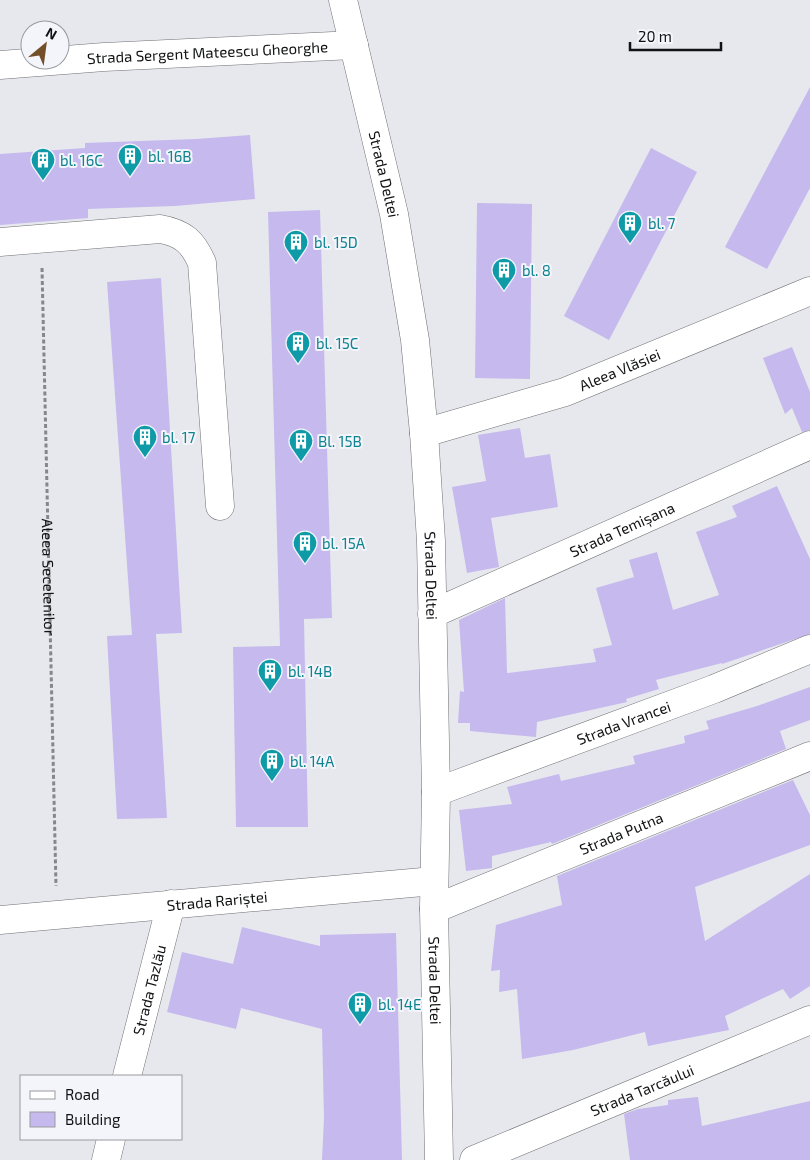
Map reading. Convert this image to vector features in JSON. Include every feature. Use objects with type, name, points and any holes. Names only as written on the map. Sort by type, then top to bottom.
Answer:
[{"type":"street","name":"Strada Deltei","points":[[343,0],[394,214],[415,340],[424,433],[432,541],[436,792],[434,910],[439,1160]]},
{"type":"street","name":"Strada Sergent Mateescu Gheorghe","points":[[0,65],[104,57],[354,45]]},
{"type":"street","points":[[0,242],[160,229],[173,231],[186,238],[196,250],[202,263],[220,506]]},
{"type":"street","name":"Aleea Vlăsiei","points":[[424,433],[566,392],[810,291]]},
{"type":"street","name":"Strada Temișana","points":[[432,614],[810,445]]},
{"type":"street","name":"Strada Vrancei","points":[[436,792],[714,689],[810,649]]},
{"type":"street","name":"Strada Putna","points":[[434,910],[810,756]]},
{"type":"street","name":"Strada Rariștei","points":[[0,920],[434,881]]},
{"type":"street","name":"Strada Tazlău","points":[[127,1075],[171,904]]},
{"type":"street","name":"Strada Tarcăului","points":[[474,1160],[810,1020]]},
{"type":"street","points":[[106,1160],[111,1140]]},
{"type":"path","name":"Aleea Secelenilor","points":[[41,238],[56,914]]},
{"type":"building","points":[[810,87],[810,188],[767,269],[725,247]]},
{"type":"building","points":[[250,135],[255,199],[175,206],[88,209],[88,218],[0,225],[0,154],[85,148],[85,143]]},
{"type":"building","name":"bl. 7","points":[[651,148],[697,172],[609,340],[564,316]]},
{"type":"building","name":"bl. 8","points":[[477,203],[532,204],[530,379],[475,378]]},
{"type":"building","points":[[320,210],[332,618],[304,619],[308,827],[236,827],[233,647],[280,646],[268,212]]},
{"type":"building","name":"bl. 17","points":[[161,278],[182,633],[156,634],[167,818],[117,819],[107,636],[132,635],[107,282]]},
{"type":"building","points":[[792,347],[810,392],[810,430],[802,432],[792,408],[785,414],[763,358]]},
{"type":"building","points":[[520,428],[525,458],[550,454],[558,507],[491,518],[499,567],[467,573],[452,487],[486,481],[478,435]]},
{"type":"building","points":[[777,486],[810,559],[810,634],[722,664],[656,680],[659,689],[626,699],[627,702],[537,722],[536,737],[470,731],[470,723],[458,723],[460,691],[464,692],[459,620],[505,598],[507,673],[596,662],[593,649],[612,645],[596,588],[634,577],[629,560],[657,552],[673,610],[719,595],[696,532],[737,517],[732,506]]},
{"type":"building","points":[[810,687],[810,720],[780,731],[786,749],[552,844],[551,842],[492,856],[492,868],[466,871],[459,810],[512,804],[507,787],[559,774],[561,781],[635,764],[633,756],[685,743],[684,736],[709,729],[706,721],[757,706]]},
{"type":"building","points":[[793,780],[810,815],[810,845],[695,887],[705,941],[810,874],[810,986],[790,999],[783,989],[725,1016],[729,1030],[648,1046],[645,1032],[573,1050],[522,1059],[517,989],[499,992],[500,970],[491,971],[496,925],[562,905],[557,876]]},
{"type":"building","points":[[242,927],[320,946],[320,935],[396,933],[402,1160],[322,1160],[324,1118],[322,1029],[241,1008],[236,1029],[167,1012],[182,952],[233,964]]},
{"type":"building","points":[[698,1097],[702,1126],[810,1101],[810,1160],[630,1160],[624,1114],[638,1109],[668,1105],[668,1100]]},
{"type":"place","name":"bl. 16B","points":[[130,177]]},
{"type":"place","name":"bl. 16C","points":[[43,181]]},
{"type":"place","name":"bl. 7","points":[[630,244]]},
{"type":"place","name":"bl. 15D","points":[[296,263]]},
{"type":"place","name":"bl. 8","points":[[504,291]]},
{"type":"place","name":"bl. 15C","points":[[298,364]]},
{"type":"place","name":"bl. 17","points":[[145,458]]},
{"type":"place","name":"Bl. 15B","points":[[301,462]]},
{"type":"place","name":"bl. 15A","points":[[305,564]]},
{"type":"place","name":"bl. 14B","points":[[270,692]]},
{"type":"place","name":"bl. 14A","points":[[272,782]]},
{"type":"place","name":"bl. 14E","points":[[360,1025]]}]
